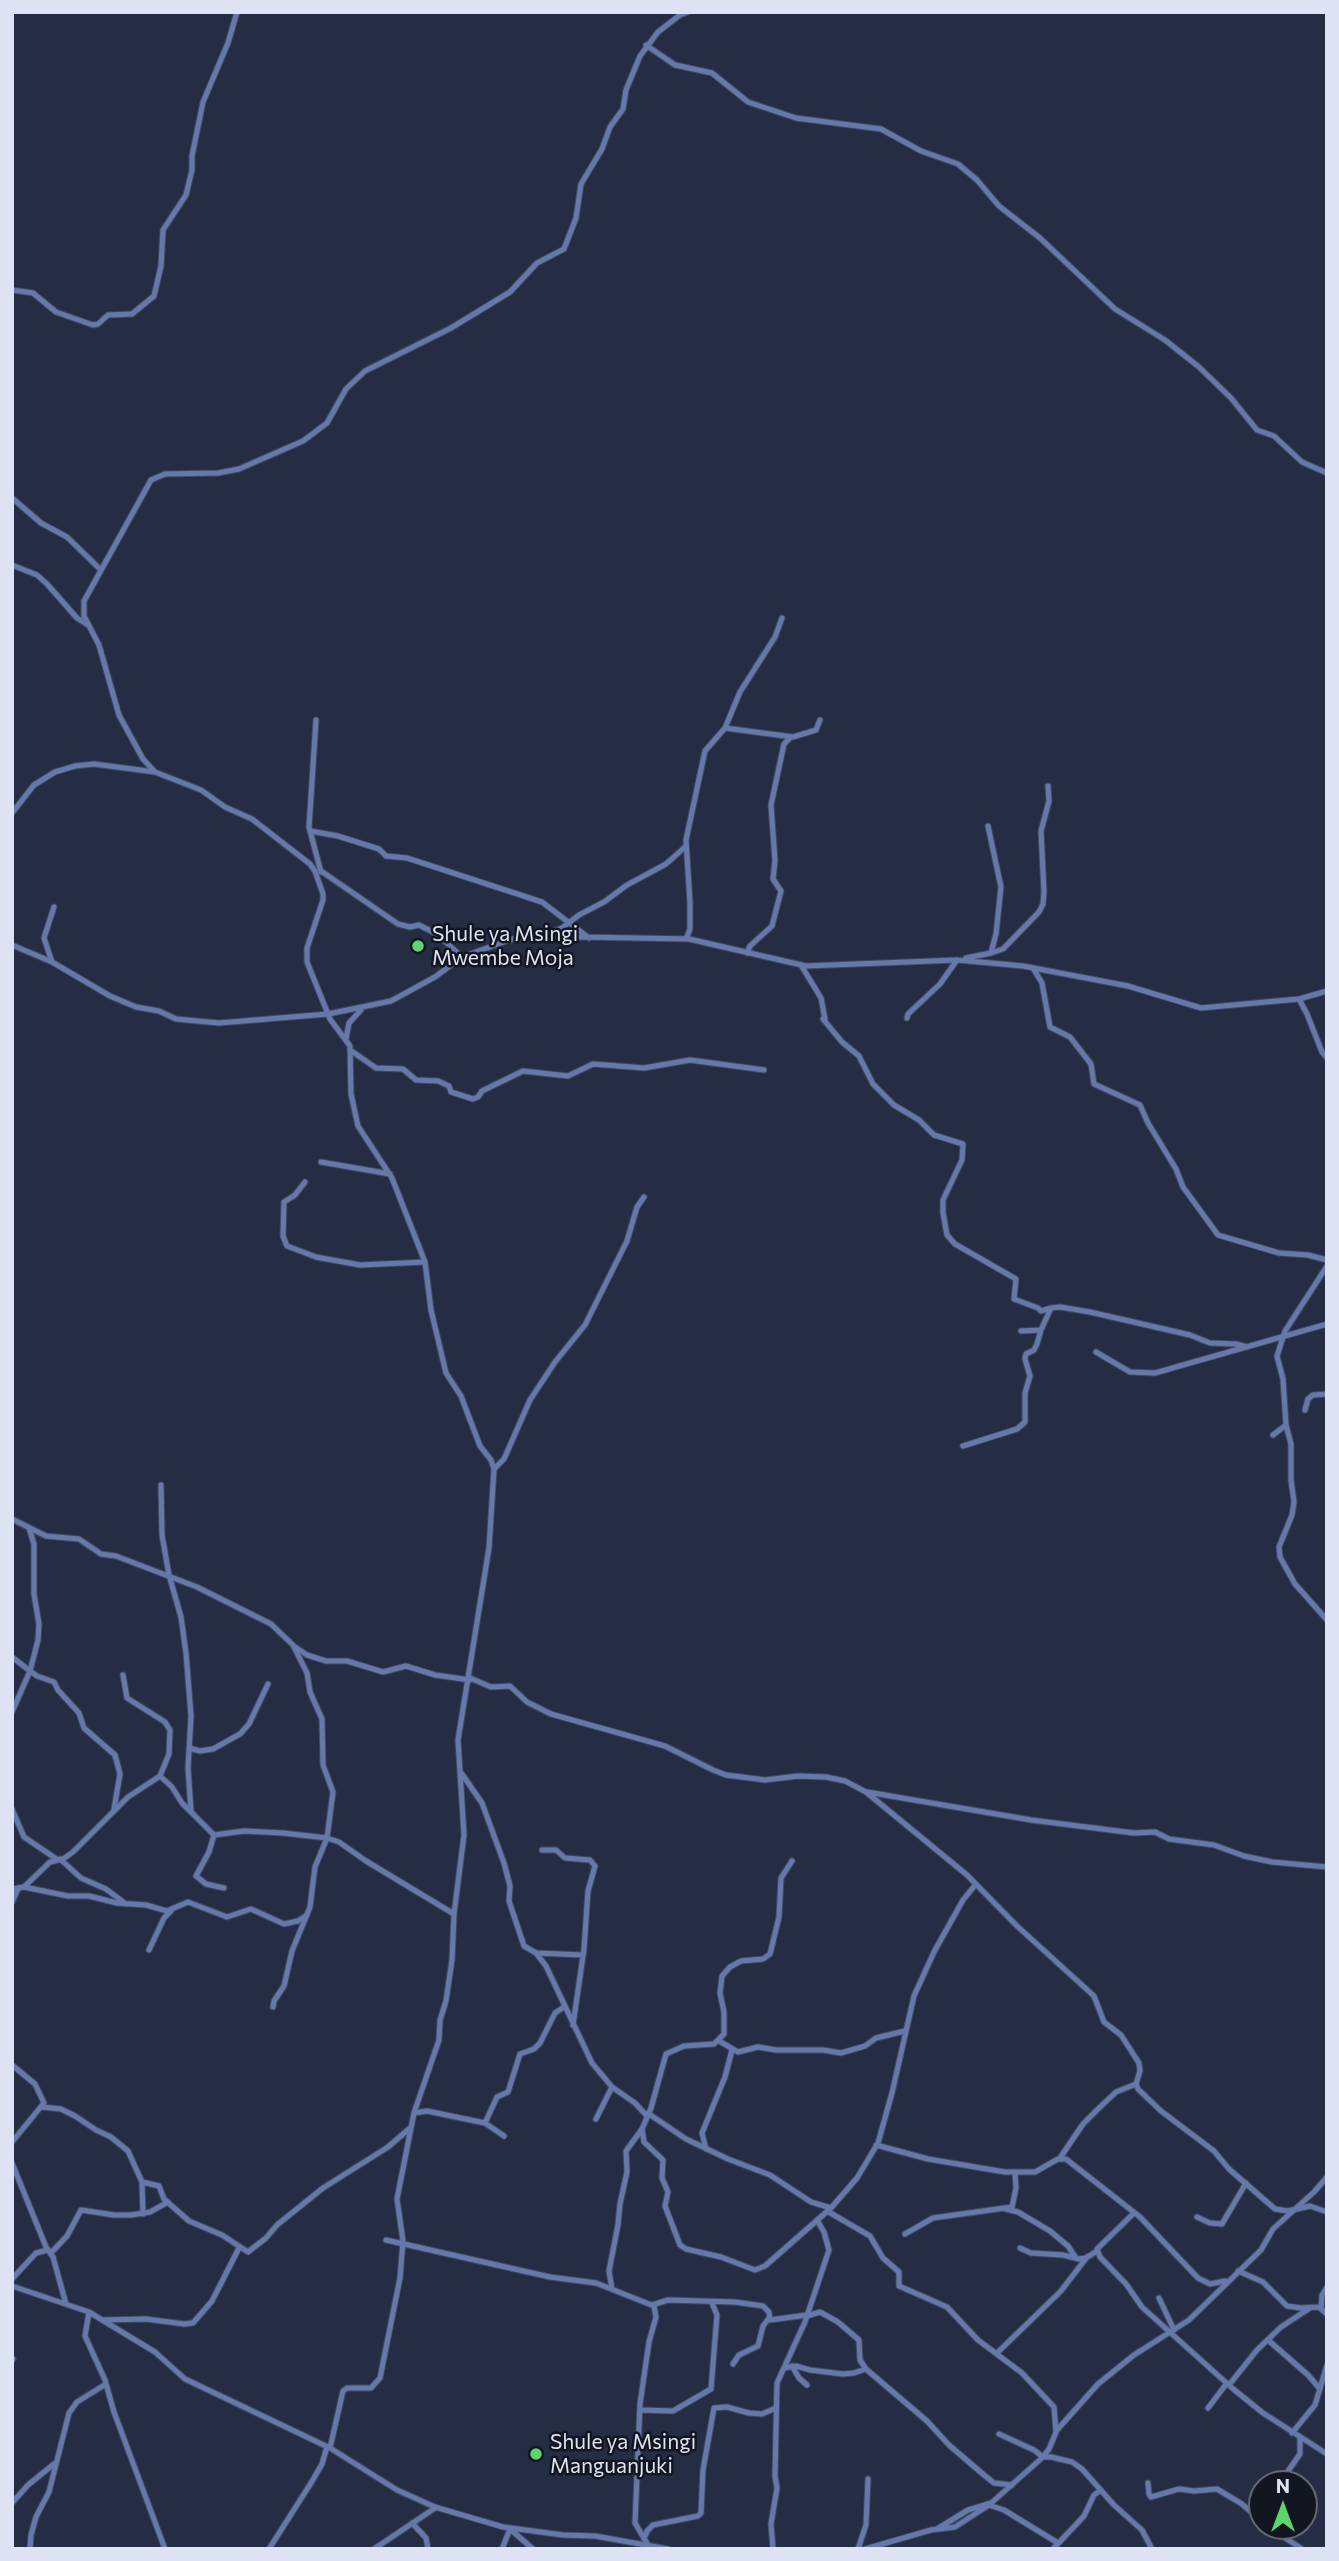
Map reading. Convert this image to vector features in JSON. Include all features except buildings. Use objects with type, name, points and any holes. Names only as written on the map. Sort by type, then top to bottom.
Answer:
[{"type":"street","points":[[12,290],[33,293],[56,312],[93,325],[99,324],[108,315],[132,314],[154,296],[161,266],[163,230],[186,195],[206,91],[225,51],[237,12]]},
{"type":"street","points":[[155,772],[142,759],[119,715],[99,645],[85,616],[85,597],[155,478],[165,474],[218,473],[239,469],[303,442],[327,423],[346,389],[365,370],[451,328],[510,292],[537,263],[564,249],[576,218],[581,184],[602,149],[610,127],[623,109],[626,90],[646,45],[667,24],[688,12]]},
{"type":"street","points":[[646,45],[675,65],[712,73],[748,102],[796,118],[881,129],[921,151],[958,164],[970,173],[999,206],[1040,237],[1115,309],[1189,358],[1231,398],[1257,430],[1274,436],[1302,462],[1327,473]]},
{"type":"street","points":[[12,498],[48,528],[67,537],[101,570]]},
{"type":"street","points":[[12,565],[37,575],[77,618],[89,626]]},
{"type":"street","points":[[689,939],[690,879],[685,847],[705,751],[725,728],[740,692],[775,637],[782,618]]},
{"type":"street","points":[[269,2549],[322,2464],[329,2448],[343,2391],[346,2388],[371,2388],[380,2378],[397,2299],[403,2243],[397,2199],[410,2128],[439,2040],[440,2020],[446,2001],[452,1960],[454,1914],[464,1835],[458,1740],[470,1679],[489,1548],[494,1469],[491,1460],[480,1446],[461,1395],[446,1373],[431,1310],[425,1262],[390,1174],[358,1126],[350,1086],[350,1049],[328,1014],[306,957],[323,900],[321,871],[310,831],[316,720]]},
{"type":"street","points":[[725,728],[790,737],[816,730],[820,720]]},
{"type":"street","points":[[772,735],[784,746]]},
{"type":"street","points":[[747,953],[750,946],[772,926],[781,891],[773,879],[775,861],[771,805],[785,741],[790,737]]},
{"type":"street","points":[[12,813],[34,785],[55,772],[75,766],[94,764],[155,772],[201,790],[225,807],[252,819],[310,864],[322,889]]},
{"type":"street","points":[[907,1018],[940,984],[957,960],[1003,948],[1039,912],[1044,892],[1041,831],[1049,801],[1048,786]]},
{"type":"street","points":[[988,826],[1001,887],[998,921],[991,953]]},
{"type":"street","points":[[310,831],[338,836],[379,849],[386,856],[407,858],[542,902],[589,938]]},
{"type":"street","points":[[543,936],[562,928],[627,885],[666,864],[685,847]]},
{"type":"street","points":[[321,871],[398,924],[410,927],[419,925],[437,934],[462,957]]},
{"type":"street","points":[[52,962],[44,938],[54,907]]},
{"type":"street","points":[[12,944],[136,1007],[159,1011],[176,1019],[234,1024],[364,1008],[404,994],[435,977],[462,957],[516,937],[543,936],[689,939],[801,965],[957,960],[1033,968],[1128,986],[1201,1008],[1299,999],[1327,992]]},
{"type":"street","points":[[801,965],[821,998],[824,1019],[842,1042],[859,1056],[873,1084],[894,1105],[919,1120],[934,1135],[962,1143],[962,1160],[943,1200],[947,1235],[955,1244],[1016,1279],[1014,1299],[1041,1311],[1051,1308],[1090,1312],[1190,1335],[1210,1343],[1247,1347]]},
{"type":"street","points":[[1033,968],[1042,982],[1050,1027],[1070,1037],[1091,1064],[1094,1084],[1140,1105],[1176,1169],[1183,1187],[1220,1236],[1279,1254],[1308,1255],[1327,1261]]},
{"type":"street","points":[[1299,999],[1327,1058]]},
{"type":"street","points":[[346,1039],[351,1019],[364,1008]]},
{"type":"street","points":[[350,1049],[376,1068],[403,1069],[415,1080],[438,1081],[449,1086],[451,1093],[473,1099],[482,1091],[523,1071],[568,1076],[593,1063],[644,1068],[690,1060],[764,1070]]},
{"type":"street","points":[[321,1162],[390,1174]]},
{"type":"street","points":[[305,1182],[295,1195],[284,1202],[284,1236],[287,1246],[316,1257],[360,1265],[425,1262]]},
{"type":"street","points":[[494,1469],[504,1459],[530,1400],[542,1381],[582,1331],[627,1241],[637,1207],[644,1197]]},
{"type":"street","points":[[1327,1266],[1283,1335],[1277,1356],[1283,1379],[1286,1425],[1291,1444],[1294,1502],[1292,1515],[1279,1547],[1280,1557],[1295,1584],[1327,1620]]},
{"type":"street","points":[[962,1446],[1017,1429],[1025,1422],[1025,1393],[1030,1376],[1026,1354],[1034,1350],[1051,1308]]},
{"type":"street","points":[[1096,1352],[1130,1372],[1149,1373],[1172,1369],[1327,1324]]},
{"type":"street","points":[[1021,1331],[1041,1330]]},
{"type":"street","points":[[1305,1410],[1308,1399],[1313,1395],[1327,1394]]},
{"type":"street","points":[[1273,1435],[1286,1425]]},
{"type":"street","points":[[161,1485],[162,1535],[169,1575],[179,1607],[186,1653],[191,1716],[191,1811]]},
{"type":"street","points":[[12,1519],[46,1536],[79,1539],[101,1555],[116,1556],[169,1575],[271,1624],[307,1655],[326,1661],[346,1661],[383,1672],[406,1666],[435,1675],[470,1679],[491,1687],[510,1686],[527,1702],[551,1714],[665,1746],[726,1775],[765,1780],[798,1776],[826,1777],[845,1781],[867,1792],[976,1884],[1017,1926],[1094,1996],[1104,2022],[1121,2035],[1139,2063],[1140,2071],[1136,2084],[1112,2095],[1083,2124],[1060,2158],[1039,2171],[1015,2172],[970,2167],[891,2151],[876,2145]]},
{"type":"street","points":[[12,1712],[30,1671],[38,1640],[34,1544],[29,1528]]},
{"type":"street","points":[[274,2007],[274,2001],[284,1986],[291,1954],[312,1902],[315,1867],[327,1838],[333,1792],[323,1765],[322,1719],[310,1692],[307,1673],[293,1645]]},
{"type":"street","points":[[12,1657],[37,1676],[54,1682],[79,1713],[84,1728],[115,1755],[120,1774],[114,1808]]},
{"type":"street","points":[[12,1902],[18,1888],[48,1863],[73,1852],[114,1808],[160,1776],[169,1754],[170,1730],[164,1721],[127,1698],[123,1675]]},
{"type":"street","points":[[189,1748],[200,1751],[213,1749],[240,1734],[268,1684]]},
{"type":"street","points":[[460,1772],[474,1790],[488,1816],[504,1863],[509,1901],[522,1942],[530,1951],[536,1953],[583,1955]]},
{"type":"street","points":[[160,1776],[214,1835]]},
{"type":"street","points":[[867,1792],[1031,1820],[1134,1833],[1156,1832],[1169,1839],[1214,1845],[1244,1856],[1327,1867]]},
{"type":"street","points":[[12,1809],[24,1837],[59,1860],[65,1861],[81,1878],[106,1889],[126,1904]]},
{"type":"street","points":[[214,1835],[244,1831],[327,1838],[339,1842],[370,1864],[454,1914]]},
{"type":"street","points":[[214,1835],[209,1852],[196,1876],[206,1884],[224,1888]]},
{"type":"street","points":[[542,1850],[556,1850],[565,1858],[590,1860],[594,1865],[588,1891],[583,1955],[573,2025]]},
{"type":"street","points":[[612,2289],[608,2271],[627,2172],[626,2151],[642,2129],[648,2115],[667,2052],[684,2046],[709,2045],[719,2041],[725,2030],[720,1993],[722,1976],[730,1967],[741,1961],[763,1959],[771,1954],[779,1917],[781,1878],[792,1861]]},
{"type":"street","points":[[642,2129],[644,2142],[663,2160],[662,2178],[668,2192],[665,2206],[675,2235],[684,2248],[758,2270],[801,2236],[858,2178],[884,2126],[914,1996],[926,1967],[963,1900],[976,1884]]},
{"type":"street","points":[[18,1888],[68,1896],[96,1897],[171,1911]]},
{"type":"street","points":[[149,1950],[164,1918],[186,1902],[227,1917],[254,1909],[279,1924],[291,1923],[306,1916]]},
{"type":"street","points":[[536,1953],[546,1966],[592,2063],[612,2087],[648,2115],[686,2139],[770,2175],[811,2202],[867,2233],[883,2258],[900,2272],[899,2286],[947,2307],[978,2340],[1022,2373],[1054,2407],[1056,2432]]},
{"type":"street","points":[[485,2123],[497,2097],[508,2092],[520,2054],[534,2049],[540,2043],[555,2013],[565,2007]]},
{"type":"street","points":[[719,2041],[739,2052],[758,2047],[844,2053],[865,2046],[876,2038],[905,2031]]},
{"type":"street","points":[[706,2149],[702,2133],[725,2077],[732,2050]]},
{"type":"street","points":[[12,2065],[35,2084],[43,2100],[42,2107],[12,2142]]},
{"type":"street","points":[[1136,2084],[1161,2111],[1214,2151],[1226,2166],[1275,2209],[1294,2210],[1310,2206],[1327,2212]]},
{"type":"street","points":[[596,2119],[612,2087]]},
{"type":"street","points":[[42,2107],[66,2112],[117,2141],[133,2158],[142,2182],[143,2214]]},
{"type":"street","points":[[414,2113],[427,2110],[485,2123],[503,2136]]},
{"type":"street","points":[[142,2182],[159,2186],[168,2202],[189,2221],[222,2235],[239,2248],[250,2252],[277,2225],[323,2189],[388,2147],[410,2128]]},
{"type":"street","points":[[1060,2158],[1068,2161],[1134,2213],[1198,2278],[1210,2284],[1228,2280]]},
{"type":"street","points":[[12,2163],[49,2251],[66,2304]]},
{"type":"street","points":[[905,2234],[933,2218],[1012,2207],[1015,2172]]},
{"type":"street","points":[[865,2549],[892,2539],[956,2527],[990,2504],[1042,2458],[1056,2432],[1098,2384],[1126,2361],[1189,2320],[1265,2245],[1273,2228],[1327,2177]]},
{"type":"street","points":[[1196,2217],[1217,2225],[1222,2224],[1246,2183]]},
{"type":"street","points":[[12,2279],[36,2253],[49,2251],[67,2236],[78,2213],[83,2209],[114,2215],[143,2214],[159,2209],[168,2202]]},
{"type":"street","points":[[1006,2209],[1018,2212],[1050,2231],[1068,2246],[1076,2258]]},
{"type":"street","points":[[997,2353],[1061,2291],[1087,2257],[1097,2251],[1134,2213]]},
{"type":"street","points":[[774,2549],[771,2524],[777,2488],[777,2383],[807,2316],[829,2250],[817,2220]]},
{"type":"street","points":[[386,2240],[550,2277],[590,2282],[652,2305],[668,2300],[759,2304],[768,2311],[769,2318],[763,2326],[759,2345],[739,2355],[733,2364]]},
{"type":"street","points":[[102,2320],[146,2319],[193,2323],[212,2301],[239,2248]]},
{"type":"street","points":[[1020,2248],[1031,2253],[1087,2257]]},
{"type":"street","points":[[1097,2251],[1128,2287],[1138,2304],[1172,2331],[1228,2384],[1263,2413],[1327,2454]]},
{"type":"street","points":[[1238,2272],[1263,2281],[1287,2306],[1324,2311],[1322,2295],[1327,2287]]},
{"type":"street","points":[[12,2286],[89,2312],[155,2352],[185,2379],[329,2448],[397,2490],[435,2508],[510,2529],[592,2536],[668,2549]]},
{"type":"street","points":[[1159,2298],[1172,2331]]},
{"type":"street","points":[[640,2410],[673,2411],[711,2389],[717,2315],[712,2303]]},
{"type":"street","points":[[649,2547],[635,2523],[640,2410],[647,2355],[656,2317],[652,2305]]},
{"type":"street","points":[[1208,2408],[1257,2350],[1281,2327],[1310,2308]]},
{"type":"street","points":[[769,2318],[800,2318],[817,2311],[827,2314],[857,2338],[861,2345],[860,2360],[866,2369],[927,2421],[980,2472],[995,2483],[1012,2485]]},
{"type":"street","points":[[89,2312],[85,2336],[106,2385],[164,2549]]},
{"type":"street","points":[[1268,2340],[1320,2389]]},
{"type":"street","points":[[1292,2433],[1315,2405],[1327,2365]]},
{"type":"street","points":[[784,2368],[792,2366],[843,2374],[854,2374],[866,2369]]},
{"type":"street","points":[[792,2366],[807,2385]]},
{"type":"street","points":[[30,2549],[36,2517],[49,2493],[72,2408],[106,2385]]},
{"type":"street","points":[[644,2539],[653,2525],[694,2517],[701,2513],[703,2469],[715,2408],[727,2407],[762,2414],[776,2408]]},
{"type":"street","points":[[999,2434],[1034,2450],[1042,2458],[1059,2458],[1079,2466],[1117,2509],[1142,2530],[1152,2549]]},
{"type":"street","points":[[1289,2470],[1300,2454],[1300,2439]]},
{"type":"street","points":[[12,2503],[27,2485],[57,2462]]},
{"type":"street","points":[[858,2549],[866,2525],[868,2479]]},
{"type":"street","points":[[1149,2483],[1151,2497],[1179,2489],[1217,2489],[1248,2510]]},
{"type":"street","points":[[1053,2549],[1084,2516],[1094,2495],[1101,2490]]},
{"type":"street","points":[[990,2504],[1058,2543]]},
{"type":"street","points":[[374,2549],[435,2508]]},
{"type":"street","points":[[412,2523],[423,2533],[428,2549]]},
{"type":"street","points":[[502,2549],[510,2529]]},
{"type":"street","points":[[510,2529],[533,2549]]},
{"type":"street","points":[[888,2549],[892,2539]]},
{"type":"place","name":"Shule ya Msingi Mwembe Moja","points":[[418,946]]},
{"type":"place","name":"Shule ya Msingi Manguanjuki","points":[[536,2454]]}]
